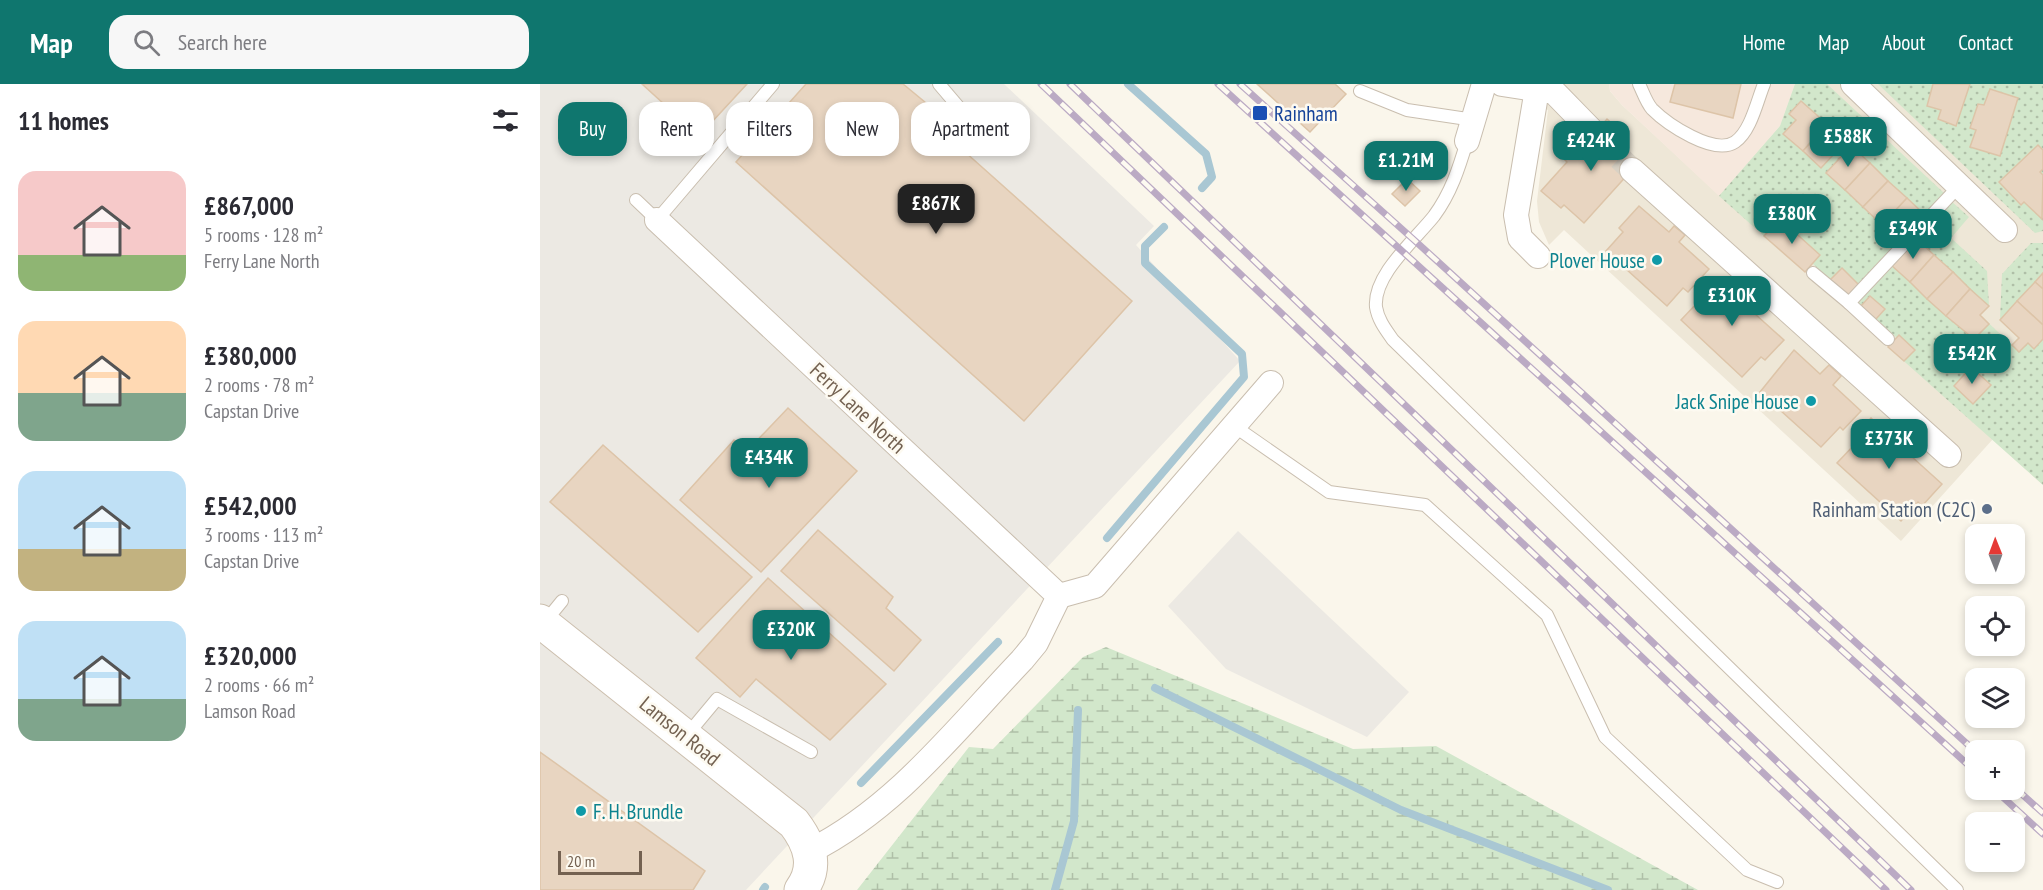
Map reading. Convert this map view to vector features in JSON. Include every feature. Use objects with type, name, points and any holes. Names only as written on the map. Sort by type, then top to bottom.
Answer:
[{"type":"street","points":[[1471,130],[1484,84]]},
{"type":"street","points":[[1502,84],[1554,92],[1594,133]]},
{"type":"street","points":[[1853,84],[2005,230]]},
{"type":"street","points":[[1537,89],[1516,215],[1520,238],[1538,256]]},
{"type":"street","points":[[1632,170],[1949,455]]},
{"type":"street","name":"Ferry Lane North","points":[[657,220],[1059,596]]},
{"type":"street","points":[[801,890],[806,883],[810,866],[810,851],[843,834],[896,792],[1022,660],[1036,643],[1059,596],[1095,586],[1271,383]]},
{"type":"street","name":"Lamson Road","points":[[549,615],[686,736],[794,823],[806,838],[810,851]]},
{"type":"lane","points":[[636,200],[657,220],[773,84]]},
{"type":"lane","points":[[939,84],[954,102]]},
{"type":"lane","points":[[1639,84],[1651,108],[1668,121],[1706,145],[1722,147],[1735,143],[1742,135],[1764,84]]},
{"type":"lane","points":[[1360,91],[1407,110],[1471,130],[1454,184],[1434,215],[1392,267],[1376,295],[1376,309],[1381,322],[1393,340],[1957,890]]},
{"type":"lane","points":[[1849,303],[1960,185]]},
{"type":"lane","points":[[1814,273],[1888,339]]},
{"type":"lane","points":[[1234,426],[1329,492],[1425,505],[1547,615],[1605,737],[1747,870],[1777,882]]},
{"type":"lane","points":[[686,736],[717,699],[811,752]]},
{"type":"shaded area","points":[[540,84],[1004,84],[1023,102],[911,102],[911,156],[1030,156],[1030,109],[1154,226],[1136,245],[1240,361],[746,890],[540,890]]},
{"type":"shaded area","points":[[1514,84],[1609,84],[1610,91],[1622,105],[1719,195],[1780,126],[1795,84],[2043,84],[2043,485],[1993,439],[1901,541],[1564,230],[1549,245],[1539,222],[1537,201],[1548,110],[1513,95]]},
{"type":"shaded area","points":[[1609,84],[1795,84],[1780,126],[1719,196],[1622,105],[1610,91]]},
{"type":"shaded area","points":[[1238,531],[1409,692],[1367,737],[1226,669],[1168,606]]},
{"type":"green space","points":[[1795,84],[1827,84],[1944,193],[1848,297],[1812,263],[1780,219],[1764,236],[1719,196],[1780,126]]},
{"type":"green space","points":[[1878,84],[2043,84],[2043,231],[2035,233]]},
{"type":"green space","points":[[1951,201],[1969,217],[1951,238],[1987,271],[1989,306],[1980,315],[2012,345],[2019,337],[2000,320],[2002,274],[2031,243],[2043,243],[2043,485],[1888,347],[1896,337],[1857,302]]},
{"type":"green space","points":[[1106,647],[1353,749],[1436,746],[1698,890],[857,890],[969,747],[993,749],[1083,657]]},
{"type":"building","points":[[642,84],[747,84],[730,102],[726,102],[726,107],[714,120],[714,102],[662,102]]},
{"type":"building","points":[[806,84],[903,84],[925,102],[911,102],[911,156],[970,156],[1132,301],[1024,421],[736,162],[741,156],[813,156],[813,102],[790,102]]},
{"type":"building","points":[[1257,84],[1335,84],[1346,94],[1310,132]]},
{"type":"building","points":[[1675,84],[1741,84],[1733,118],[1670,102]]},
{"type":"building","points":[[1933,84],[1970,84],[1956,126],[1938,119],[1941,110],[1927,106]]},
{"type":"building","points":[[1990,89],[2018,98],[2000,156],[1970,147],[1976,130],[1970,128],[1978,104],[1984,105]]},
{"type":"building","points":[[1801,101],[1827,124],[1803,151],[1783,134],[1796,120],[1789,114]]},
{"type":"building","points":[[1607,119],[1627,137],[1620,145],[1639,162],[1584,223],[1564,205],[1561,208],[1541,191],[1567,162],[1561,156],[1573,142],[1581,149]]},
{"type":"building","points":[[1827,124],[1846,141],[1821,168],[1803,151]]},
{"type":"building","points":[[2038,145],[2043,150],[2043,169],[2040,172],[2043,175],[2042,219],[2024,202],[2021,205],[1999,182]]},
{"type":"building","points":[[1851,146],[1870,163],[1845,190],[1826,173]]},
{"type":"building","points":[[1870,163],[1888,181],[1863,207],[1845,190]]},
{"type":"building","points":[[1407,179],[1420,191],[1405,206],[1392,194]]},
{"type":"building","points":[[1888,181],[1907,198],[1882,225],[1863,207]]},
{"type":"building","points":[[1907,198],[1925,215],[1900,242],[1882,225]]},
{"type":"building","name":"Plover House","points":[[1639,206],[1669,232],[1674,226],[1685,235],[1679,242],[1709,269],[1688,292],[1683,288],[1667,306],[1606,251],[1623,232],[1619,228]]},
{"type":"building","points":[[1780,219],[1820,255],[1805,272],[1764,236]]},
{"type":"building","points":[[1916,238],[1934,255],[1910,282],[1891,265]]},
{"type":"building","points":[[1934,255],[1953,272],[1927,299],[1910,282]]},
{"type":"building","points":[[1842,268],[1859,285],[1848,297],[1830,280]]},
{"type":"building","points":[[1953,272],[1970,289],[1946,316],[1927,299]]},
{"type":"building","points":[[2043,273],[2043,289],[2035,282]]},
{"type":"building","points":[[1716,277],[1744,303],[1751,296],[1763,306],[1755,314],[1784,340],[1765,360],[1761,357],[1742,377],[1681,320],[1698,302],[1695,299]]},
{"type":"building","points":[[2035,282],[2043,289],[2043,325],[2017,301]]},
{"type":"building","points":[[1970,289],[1989,306],[1980,315],[1989,324],[1974,339],[1946,316]]},
{"type":"building","points":[[1870,296],[1885,309],[1876,319],[1861,306]]},
{"type":"building","points":[[2017,301],[2043,325],[2043,339],[2034,349],[2028,343],[2019,352],[2012,345],[2019,338],[2000,320]]},
{"type":"building","points":[[1899,335],[1915,350],[1904,361],[1888,347]]},
{"type":"building","name":"Jack Snipe House","points":[[1794,350],[1820,374],[1829,365],[1841,376],[1833,385],[1861,411],[1843,430],[1840,427],[1821,447],[1760,392]]},
{"type":"building","points":[[1971,367],[1991,385],[1973,404],[1954,386]]},
{"type":"building","points":[[788,408],[857,471],[761,572],[680,500],[734,440],[748,450]]},
{"type":"building","points":[[1871,418],[1901,446],[1907,439],[1918,449],[1911,456],[1942,484],[1922,506],[1918,502],[1901,521],[1837,463],[1856,443],[1852,439]]},
{"type":"building","points":[[603,445],[752,577],[698,632],[550,502]]},
{"type":"building","points":[[818,530],[893,597],[886,608],[921,640],[894,671],[781,571]]},
{"type":"building","points":[[768,578],[886,684],[830,740],[756,679],[740,697],[696,658]]},
{"type":"building","name":"F. H. Brundle","points":[[540,752],[705,871],[693,890],[540,890]]},
{"type":"waterway","points":[[1128,84],[1206,154],[1212,177],[1202,188]]},
{"type":"waterway","points":[[1107,538],[1244,377],[1242,354],[1145,263],[1145,246],[1164,227]]},
{"type":"waterway","points":[[861,783],[998,642]]},
{"type":"waterway","points":[[1155,688],[1401,810],[1608,890]]},
{"type":"waterway","points":[[1055,890],[1074,821],[1078,710]]},
{"type":"tunnel","points":[[1594,133],[1632,170]]},
{"type":"railway","points":[[1041,84],[1886,890]]},
{"type":"railway","points":[[1070,84],[1911,890]]},
{"type":"railway","points":[[1218,84],[1965,762]]},
{"type":"railway","points":[[1240,84],[1965,742]]},
{"type":"railway","points":[[2025,797],[2043,813]]},
{"type":"railway","points":[[2006,800],[2043,834]]},
{"type":"place","name":"Rainham","points":[[1260,113]]},
{"type":"place","name":"Plover House","points":[[1657,260]]},
{"type":"place","name":"Jack Snipe House","points":[[1811,401]]},
{"type":"place","name":"Rainham Station (C2C)","points":[[1987,509]]},
{"type":"place","name":"F. H. Brundle","points":[[581,811]]}]
